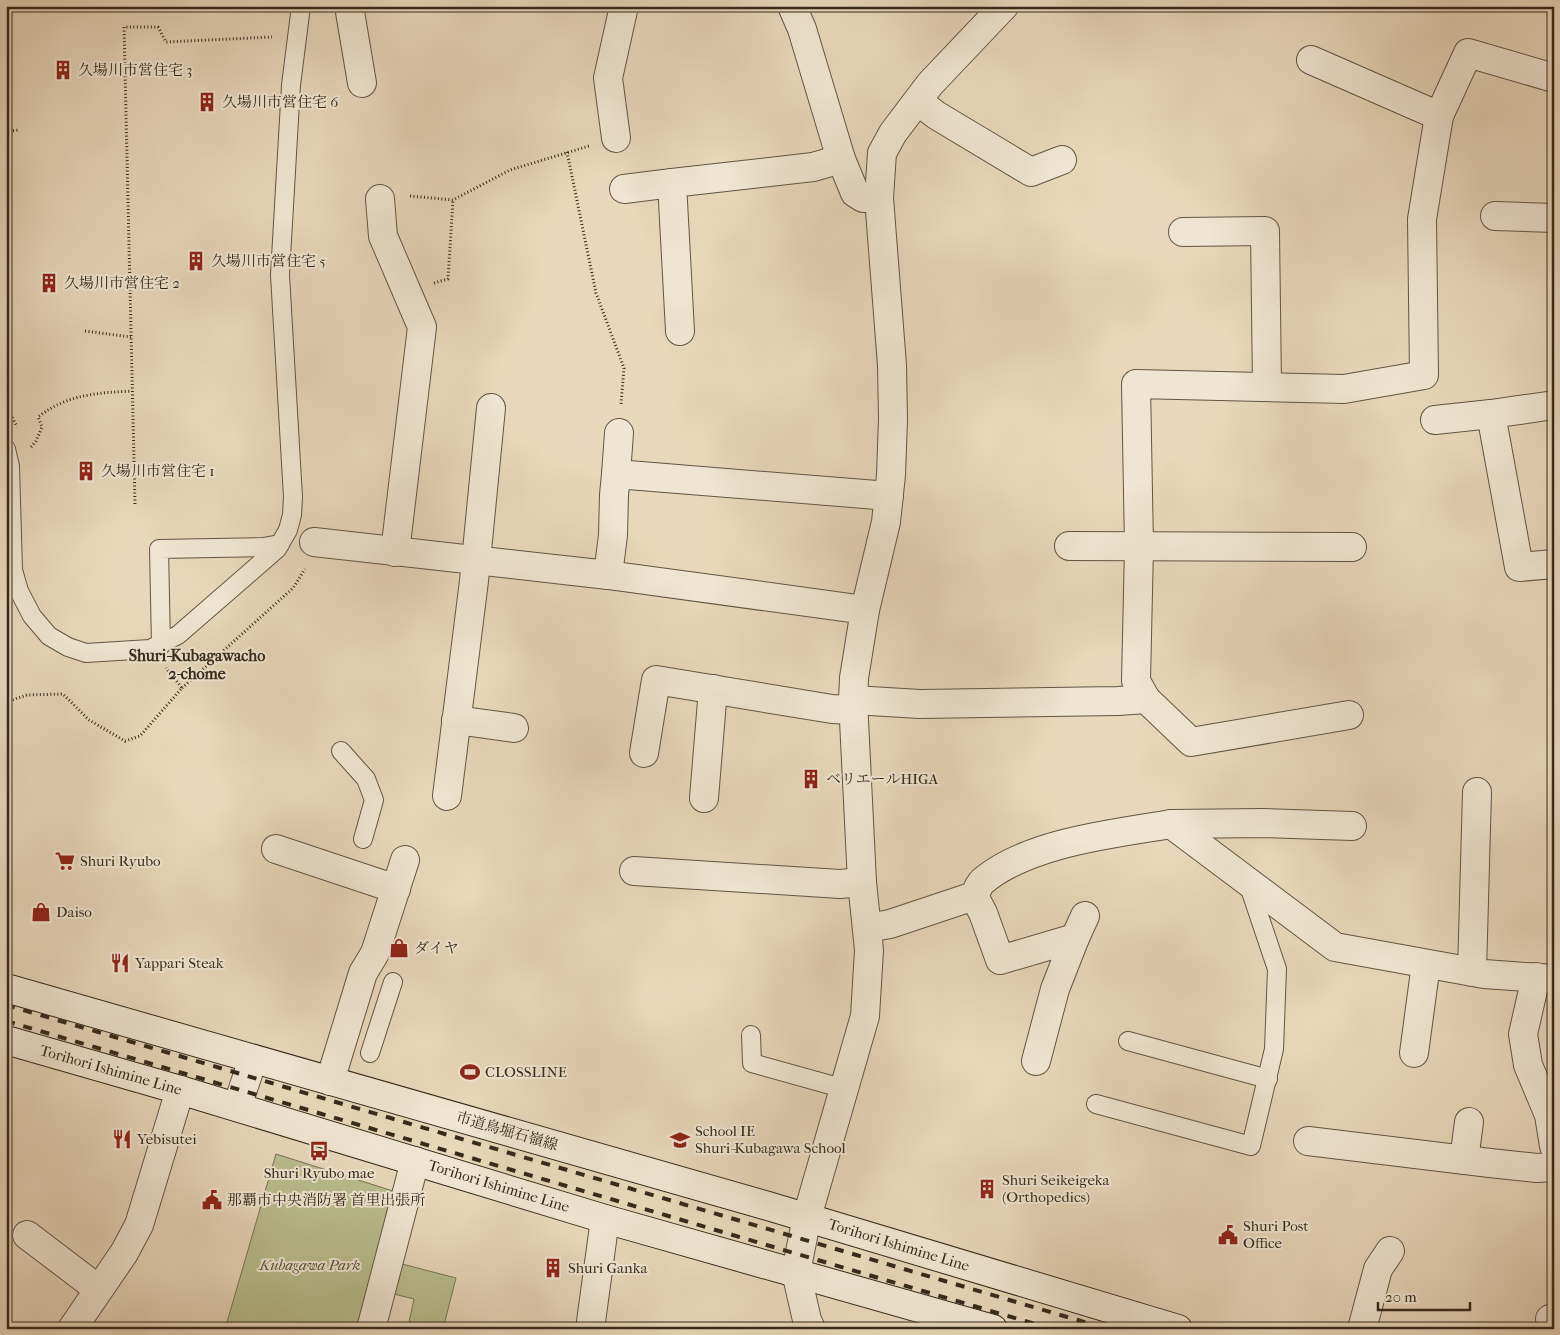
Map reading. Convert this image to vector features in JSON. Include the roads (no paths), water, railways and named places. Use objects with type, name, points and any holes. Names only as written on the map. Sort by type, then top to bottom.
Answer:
[{"type":"street","points":[[349,6],[362,83]]},
{"type":"street","points":[[616,138],[608,78],[624,6]]},
{"type":"street","points":[[792,6],[810,51],[841,158],[855,193],[863,198],[879,198]]},
{"type":"street","points":[[811,1329],[807,1320],[796,1272],[807,1217],[865,1016],[869,950],[862,882],[853,705],[854,678],[865,610],[886,522],[889,496],[893,419],[892,365],[879,198],[882,153],[892,133],[930,84],[1004,6]]},
{"type":"street","points":[[1349,715],[1191,742],[1146,699],[1136,681],[1139,548],[1136,384],[1344,389],[1424,375],[1422,219],[1439,116],[1468,53],[1554,78]]},
{"type":"street","points":[[1311,60],[1439,116]]},
{"type":"street","points":[[918,101],[936,115],[1031,172],[1062,160]]},
{"type":"street","points":[[624,189],[813,167],[841,158]]},
{"type":"street","points":[[672,183],[680,331]]},
{"type":"street","points":[[380,199],[382,236],[422,327],[395,552]]},
{"type":"street","points":[[1495,216],[1554,218]]},
{"type":"street","points":[[1183,232],[1265,231],[1267,387]]},
{"type":"street","points":[[1435,420],[1554,405]]},
{"type":"street","points":[[447,796],[476,560],[491,408]]},
{"type":"street","points":[[1491,414],[1519,567],[1554,564]]},
{"type":"street","points":[[608,575],[613,535],[619,433]]},
{"type":"street","points":[[616,474],[889,496]]},
{"type":"street","points":[[317,542],[608,575],[865,610]]},
{"type":"street","points":[[1069,546],[1139,548],[1352,547]]},
{"type":"street","points":[[644,753],[656,680],[832,709],[853,705],[1146,699]]},
{"type":"street","points":[[704,798],[713,689]]},
{"type":"street","points":[[456,720],[514,728]]},
{"type":"street","points":[[1472,972],[1477,792]]},
{"type":"street","points":[[868,928],[890,924],[974,896],[982,881],[1018,859],[1082,838],[1171,824],[1263,823],[1352,826]]},
{"type":"street","points":[[1171,824],[1335,947],[1472,972],[1545,978],[1523,1034],[1528,1065],[1549,1115],[1554,1146]]},
{"type":"street","points":[[276,849],[396,890]]},
{"type":"street","points":[[330,1081],[363,974],[375,953],[405,860]]},
{"type":"street","points":[[634,870],[840,884],[862,882]]},
{"type":"street","points":[[974,896],[983,913],[1000,960],[1080,927],[1055,989],[1036,1061]]},
{"type":"street","points":[[1414,1053],[1426,964]]},
{"type":"street","name":"Torihori Ishimine Line","points":[[6,988],[807,1217],[1178,1329]]},
{"type":"street","name":"Torihori Ishimine Line","points":[[6,1040],[180,1090],[605,1219],[993,1329]]},
{"type":"street","points":[[237,1108],[253,1059]]},
{"type":"street","points":[[72,1329],[124,1253],[138,1225],[180,1090]]},
{"type":"street","points":[[1464,1160],[1469,1122]]},
{"type":"street","points":[[1308,1141],[1537,1168],[1554,1167]]},
{"type":"street","points":[[371,1329],[415,1161]]},
{"type":"street","points":[[590,1329],[605,1219]]},
{"type":"street","points":[[27,1235],[98,1289]]},
{"type":"street","points":[[1362,1329],[1378,1269],[1390,1251]]},
{"type":"lane","points":[[6,449],[10,466],[13,570],[19,591],[32,616],[49,636],[68,647],[86,653],[156,647],[185,629],[277,549],[288,530],[292,515],[293,497],[280,275],[291,85],[301,6]]},
{"type":"lane","points":[[156,647],[159,549],[263,547],[280,544]]},
{"type":"lane","points":[[341,751],[366,779],[374,800],[363,839]]},
{"type":"lane","points":[[1096,1104],[1251,1146],[1274,1049],[1277,969],[1248,882]]},
{"type":"lane","points":[[370,1053],[393,982]]},
{"type":"lane","points":[[751,1035],[752,1063],[845,1090]]},
{"type":"lane","points":[[1128,1041],[1268,1079]]},
{"type":"railway","points":[[6,1005],[1108,1329]]},
{"type":"railway","points":[[6,1021],[1052,1329]]},
{"type":"place","name":"久場川市営住宅 3","points":[[63,70]]},
{"type":"place","name":"久場川市営住宅 6","points":[[207,102]]},
{"type":"place","name":"久場川市営住宅 5","points":[[196,261]]},
{"type":"place","name":"久場川市営住宅 2","points":[[49,283]]},
{"type":"place","name":"久場川市営住宅 1","points":[[86,471]]},
{"type":"place","name":"ベリエールHIGA","points":[[811,779]]},
{"type":"place","name":"Shuri Ryubo","points":[[65,861]]},
{"type":"place","name":"Daiso","points":[[41,912]]},
{"type":"place","name":"ダイヤ","points":[[399,948]]},
{"type":"place","name":"Yappari Steak","points":[[120,963]]},
{"type":"place","name":"CLOSSLINE","points":[[470,1072]]},
{"type":"place","name":"Yebisutei","points":[[122,1139]]},
{"type":"place","name":"School IE Shuri-Kubagawa School","points":[[680,1140]]},
{"type":"place","name":"Shuri Ryubo mae","points":[[319,1151]]},
{"type":"place","name":"Shuri Seikeigeka (Orthopedics)","points":[[987,1189]]},
{"type":"place","name":"那覇市中央消防署 首里出張所","points":[[212,1200]]},
{"type":"place","name":"Shuri Post Office","points":[[1228,1235]]},
{"type":"place","name":"Shuri Ganka","points":[[553,1268]]},
{"type":"district","name":"Shuri-Kubagawacho 2-chome","points":[[197,664]]},
{"type":"park label","name":"Kubagawa Park","points":[[310,1265]]}]
